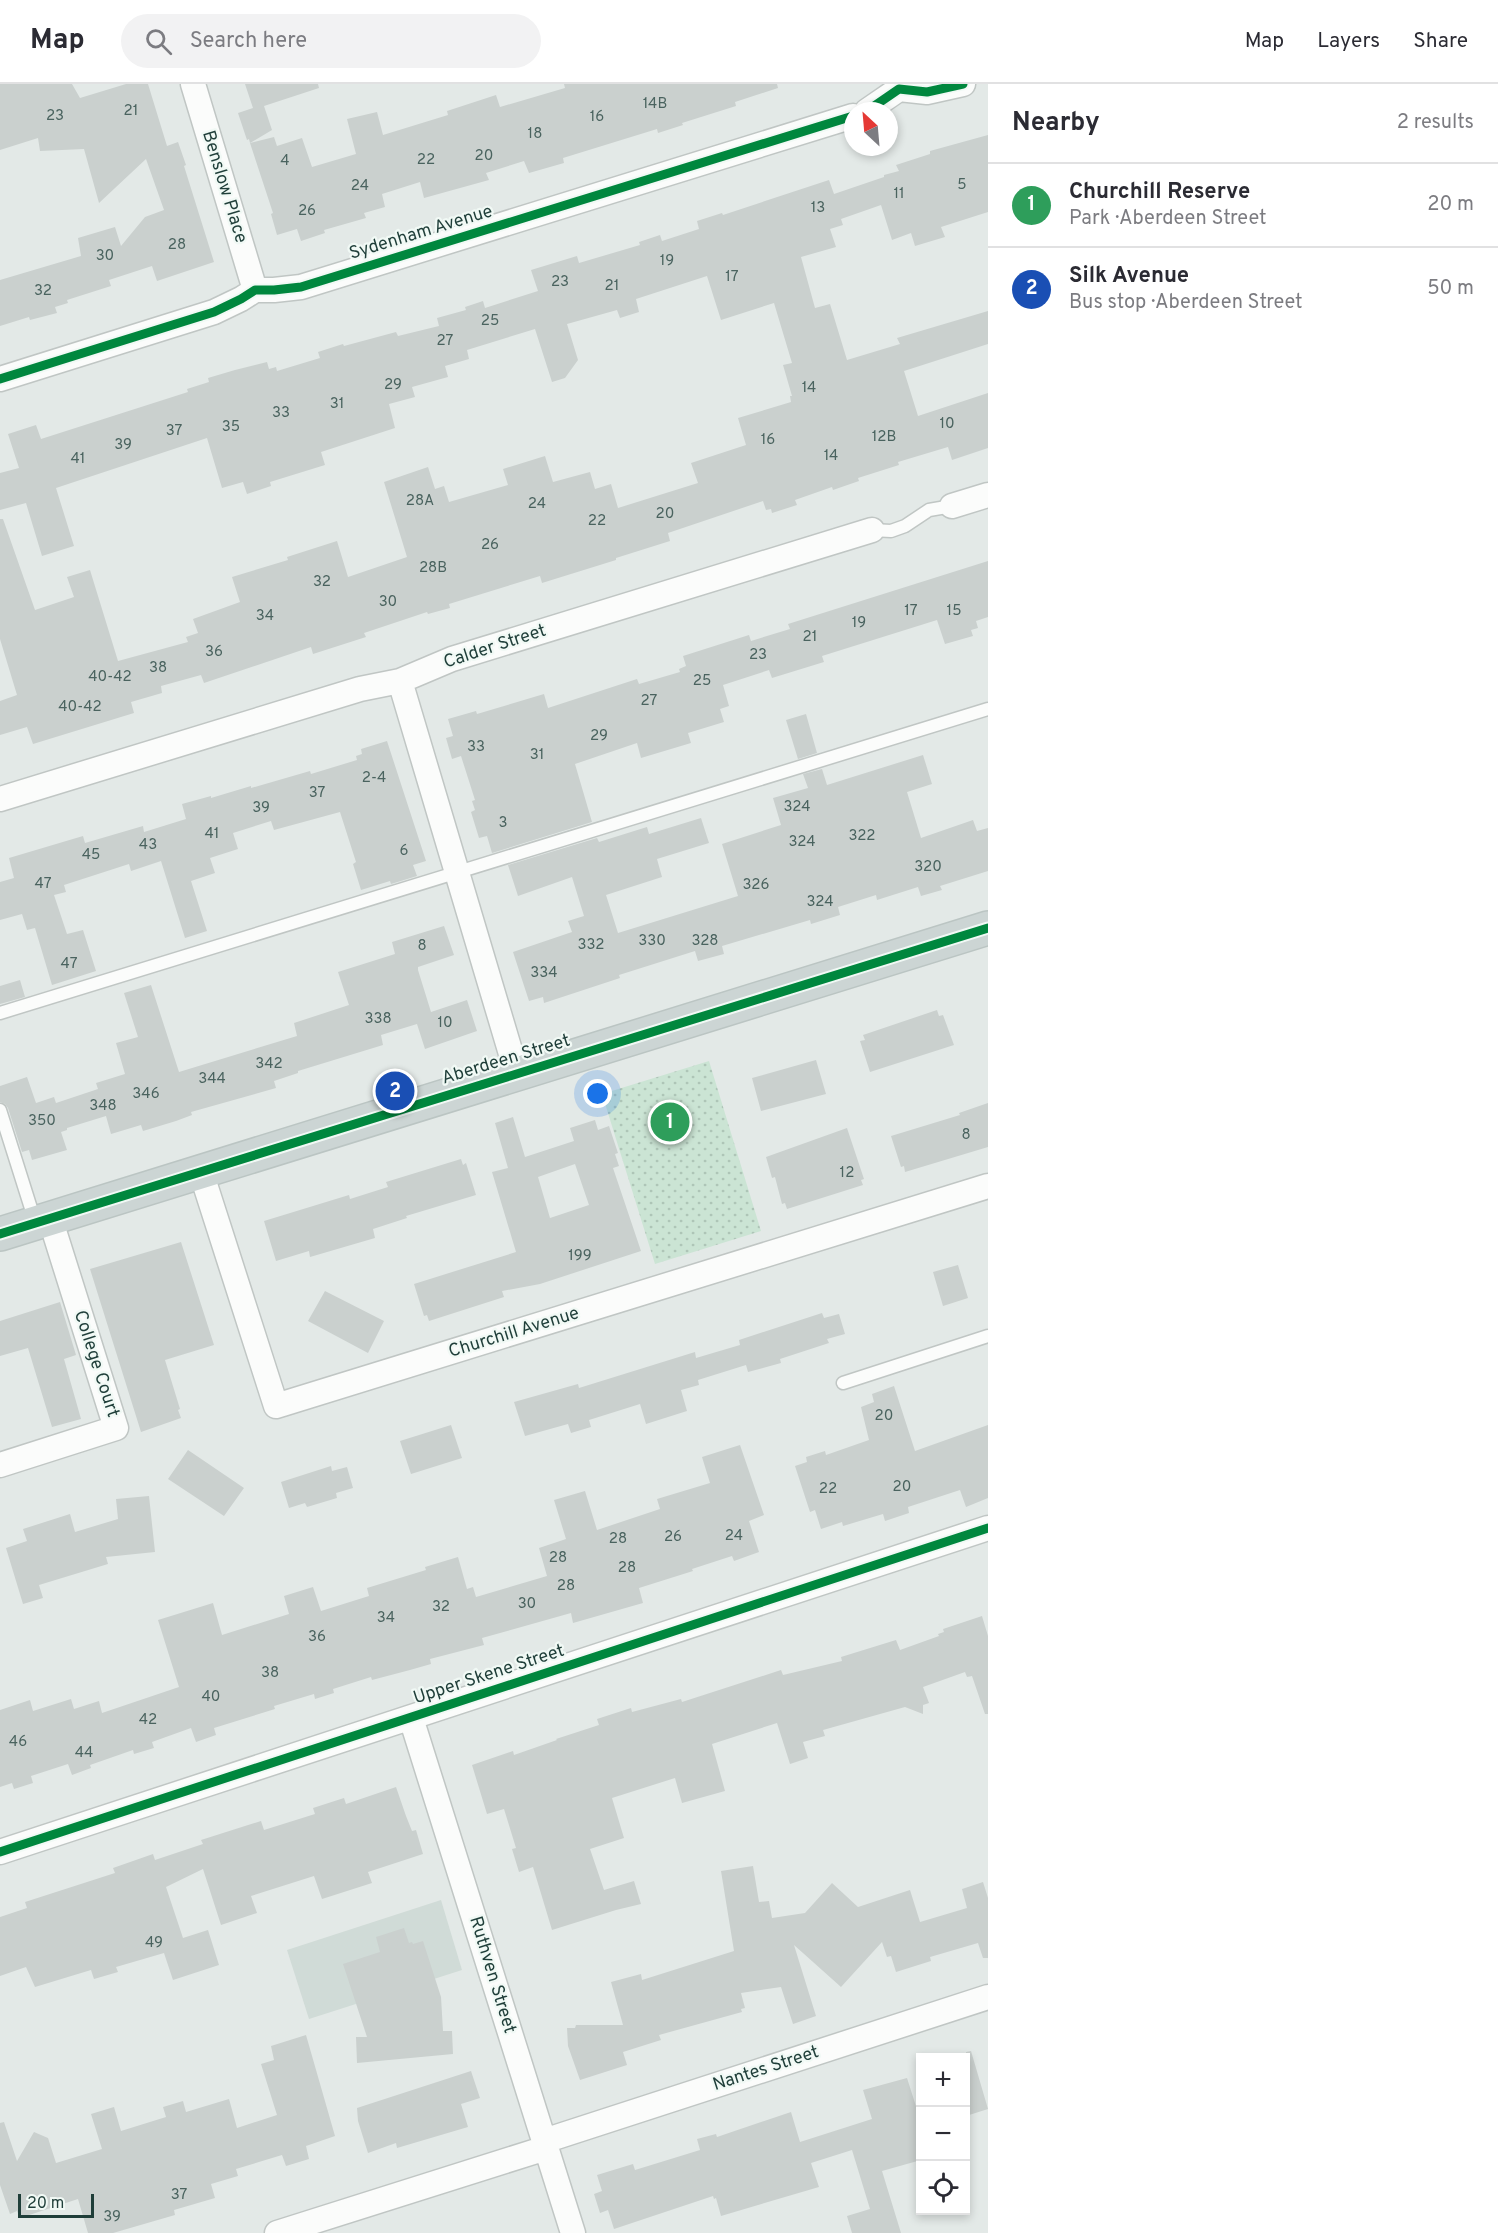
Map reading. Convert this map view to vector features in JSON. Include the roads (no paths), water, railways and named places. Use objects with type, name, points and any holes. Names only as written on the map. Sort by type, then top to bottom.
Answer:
[{"type":"main road","name":"Aberdeen Street","points":[[0,1234],[988,928]]},
{"type":"street","name":"Benslow Place","points":[[193,84],[255,290]]},
{"type":"street","points":[[878,102],[898,86],[927,92],[963,84]]},
{"type":"street","name":"Sydenham Avenue","points":[[0,379],[214,312],[255,290],[301,287],[844,119]]},
{"type":"street","name":"Calder Street","points":[[952,506],[988,495]]},
{"type":"street","name":"Calder Street","points":[[0,799],[360,689],[400,681],[452,659],[872,530]]},
{"type":"street","points":[[400,681],[517,1074]]},
{"type":"street","name":"Churchill Avenue","points":[[201,1172],[276,1406],[988,1186]]},
{"type":"street","name":"College Court","points":[[0,1465],[116,1428],[43,1221]]},
{"type":"street","name":"Upper Skene Street","points":[[0,1852],[988,1528]]},
{"type":"street","name":"Ruthven Street","points":[[411,1718],[573,2233]]},
{"type":"street","name":"Nantes Street","points":[[277,2233],[988,1997]]},
{"type":"lane","name":"Calder Street","points":[[872,530],[891,531],[905,526],[930,510],[952,506]]},
{"type":"lane","points":[[0,1013],[988,709]]},
{"type":"lane","points":[[0,1110],[43,1221]]},
{"type":"lane","points":[[843,1383],[988,1336]]},
{"type":"place","name":"Silk Avenue","points":[[395,1091]]},
{"type":"place","name":"Churchill Reserve","points":[[670,1122]]}]
